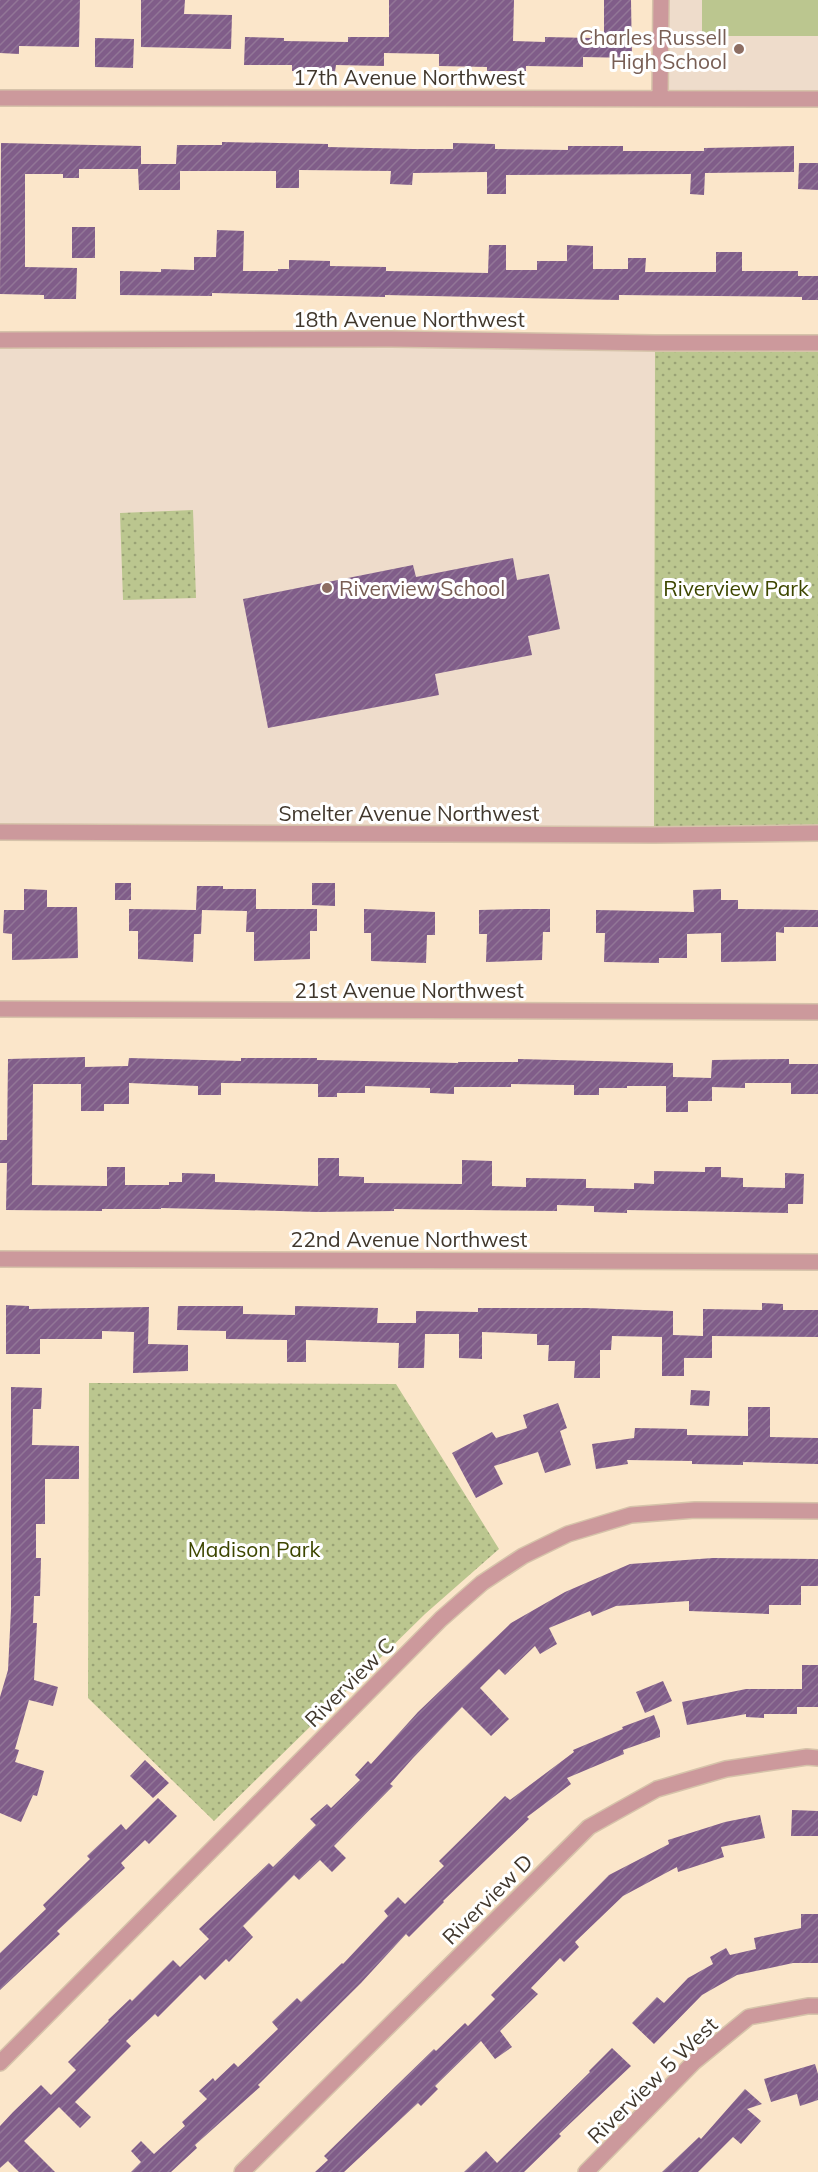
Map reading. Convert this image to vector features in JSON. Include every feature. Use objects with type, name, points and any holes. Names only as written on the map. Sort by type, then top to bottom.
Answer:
[{"type":"street","points":[[660,98],[661,0]]},
{"type":"street","name":"17th Avenue Northwest","points":[[0,98],[818,99]]},
{"type":"street","name":"18th Avenue Northwest","points":[[0,340],[401,339],[818,343]]},
{"type":"street","name":"Smelter Avenue Northwest","points":[[0,832],[619,835],[818,833]]},
{"type":"street","name":"21st Avenue Northwest","points":[[0,1009],[818,1012]]},
{"type":"street","name":"22nd Avenue Northwest","points":[[0,1259],[818,1262]]},
{"type":"street","name":"Riverview C","points":[[0,2063],[441,1619],[482,1582],[523,1556],[568,1534],[631,1515],[695,1510],[818,1511]]},
{"type":"street","name":"Riverview D","points":[[242,2172],[589,1827],[657,1789],[726,1769],[807,1757],[818,1758]]},
{"type":"street","name":"Riverview 5 West","points":[[586,2172],[694,2062],[750,2017],[818,2006]]},
{"type":"shaded area","name":"Charles Russell High School","points":[[661,0],[818,0],[818,99],[660,98]]},
{"type":"shaded area","name":"Riverview School","points":[[0,341],[655,343],[654,835],[0,832]]},
{"type":"green space","points":[[702,0],[818,0],[818,36],[702,36]]},
{"type":"green space","name":"Riverview Park","points":[[655,343],[818,343],[818,834],[654,835]]},
{"type":"green space","points":[[193,510],[196,598],[123,600],[120,513]]},
{"type":"green space","name":"Madison Park","points":[[89,1383],[396,1384],[499,1549],[425,1614],[214,1821],[88,1698]]},
{"type":"building","points":[[0,0],[80,0],[79,47],[19,46],[19,54],[0,53]]},
{"type":"building","points":[[141,0],[185,0],[184,14],[232,15],[231,49],[141,47]]},
{"type":"building","points":[[389,0],[514,0],[513,41],[545,42],[545,37],[591,38],[591,33],[604,33],[604,0],[631,0],[632,58],[583,57],[583,67],[526,66],[526,71],[487,71],[487,67],[439,66],[439,54],[384,53],[384,66],[336,65],[335,72],[292,71],[292,65],[244,65],[245,37],[284,38],[284,41],[348,42],[348,37],[389,37]]},
{"type":"building","points":[[95,38],[134,39],[133,68],[95,67]]},
{"type":"building","points":[[222,142],[328,144],[328,147],[413,149],[453,149],[453,143],[495,144],[495,149],[568,150],[568,146],[623,146],[623,151],[704,151],[704,148],[794,146],[794,172],[705,173],[704,195],[690,194],[691,174],[506,175],[506,194],[487,194],[487,172],[413,173],[412,185],[390,184],[391,171],[299,170],[299,188],[276,188],[276,171],[180,171],[180,190],[139,190],[138,169],[79,169],[79,178],[63,178],[63,174],[25,174],[25,267],[77,268],[76,299],[44,299],[44,295],[0,294],[1,143],[141,146],[141,164],[176,164],[177,145],[222,145]]},
{"type":"building","points":[[799,163],[818,163],[818,190],[798,189]]},
{"type":"building","points":[[72,227],[95,227],[95,258],[72,258]]},
{"type":"building","points":[[217,230],[244,231],[243,271],[289,269],[289,260],[330,261],[330,266],[386,267],[386,271],[488,273],[489,245],[506,245],[506,270],[537,270],[537,261],[567,261],[567,245],[593,246],[593,269],[628,269],[628,258],[646,258],[645,272],[716,272],[716,252],[742,252],[742,271],[798,271],[798,276],[818,276],[818,300],[802,300],[802,297],[619,295],[619,300],[212,293],[212,296],[120,295],[120,271],[194,270],[194,257],[216,257]]},
{"type":"building","points":[[513,558],[517,580],[549,574],[560,629],[528,636],[532,655],[435,674],[439,695],[268,728],[243,599],[413,565],[416,577]]},
{"type":"building","points":[[115,883],[131,883],[131,900],[115,900]]},
{"type":"building","points":[[312,883],[335,883],[335,906],[312,905]]},
{"type":"building","points":[[197,886],[256,889],[256,909],[317,909],[317,931],[310,931],[310,959],[254,961],[254,932],[246,932],[247,911],[202,910],[201,934],[194,934],[193,962],[138,959],[138,931],[129,931],[129,909],[196,910]]},
{"type":"building","points":[[24,889],[47,890],[47,907],[77,907],[78,958],[12,960],[12,934],[3,933],[4,910],[24,910]]},
{"type":"building","points":[[721,889],[721,900],[738,900],[738,909],[818,910],[818,927],[784,927],[784,933],[776,932],[776,961],[721,962],[721,933],[687,934],[687,958],[659,958],[659,963],[604,962],[605,933],[596,933],[596,910],[694,912],[693,890]]},
{"type":"building","points":[[364,909],[435,912],[435,935],[427,935],[426,963],[371,961],[371,933],[364,933]]},
{"type":"building","points":[[550,909],[550,932],[543,932],[542,960],[486,962],[487,934],[479,934],[479,910]]},
{"type":"building","points":[[85,1057],[85,1067],[128,1066],[129,1058],[241,1061],[241,1058],[317,1058],[317,1060],[458,1063],[518,1062],[518,1059],[673,1063],[673,1077],[711,1078],[712,1060],[789,1059],[789,1064],[818,1064],[818,1094],[791,1094],[791,1083],[745,1083],[745,1088],[712,1087],[712,1101],[688,1101],[688,1112],[666,1112],[666,1086],[599,1088],[599,1095],[574,1095],[574,1085],[511,1084],[511,1087],[454,1087],[454,1094],[430,1093],[430,1088],[365,1086],[365,1093],[337,1093],[337,1097],[318,1097],[318,1084],[221,1083],[221,1095],[198,1095],[198,1086],[129,1083],[129,1104],[104,1104],[104,1111],[81,1111],[81,1084],[33,1084],[32,1185],[107,1186],[107,1167],[125,1167],[125,1185],[169,1185],[169,1182],[182,1182],[182,1173],[215,1174],[215,1182],[318,1186],[318,1158],[339,1158],[339,1176],[364,1177],[364,1183],[462,1184],[462,1160],[492,1161],[492,1186],[526,1187],[526,1178],[586,1179],[586,1188],[634,1189],[634,1183],[654,1184],[654,1171],[705,1172],[705,1167],[721,1167],[721,1177],[743,1178],[743,1187],[785,1188],[785,1173],[804,1174],[803,1204],[788,1204],[788,1213],[627,1210],[627,1213],[594,1212],[594,1206],[557,1205],[557,1211],[394,1209],[394,1211],[318,1212],[161,1208],[102,1209],[102,1211],[6,1210],[7,1163],[0,1163],[0,1140],[7,1140],[8,1059]]},
{"type":"building","points":[[762,1303],[783,1304],[783,1310],[818,1310],[818,1337],[712,1336],[712,1358],[684,1358],[684,1376],[662,1376],[662,1337],[612,1336],[611,1350],[600,1350],[600,1378],[574,1378],[575,1361],[548,1361],[549,1345],[537,1345],[537,1334],[482,1332],[482,1359],[459,1358],[459,1334],[425,1334],[424,1368],[398,1368],[399,1343],[306,1340],[306,1362],[287,1362],[287,1340],[226,1339],[226,1331],[177,1330],[178,1306],[243,1306],[243,1314],[295,1315],[295,1306],[378,1308],[377,1323],[416,1323],[416,1311],[478,1312],[478,1308],[586,1308],[673,1311],[673,1335],[703,1336],[703,1309],[762,1310]]},
{"type":"building","points":[[6,1305],[29,1306],[29,1309],[149,1307],[148,1344],[188,1345],[188,1371],[133,1373],[134,1332],[102,1331],[102,1339],[40,1339],[40,1354],[6,1354]]},
{"type":"building","points":[[11,1387],[42,1388],[41,1409],[33,1409],[32,1445],[79,1446],[79,1479],[45,1479],[45,1524],[36,1524],[36,1558],[41,1558],[40,1596],[34,1596],[33,1623],[37,1623],[34,1680],[58,1687],[53,1706],[29,1700],[15,1749],[19,1750],[15,1762],[44,1771],[37,1796],[33,1795],[21,1822],[0,1813],[0,1697],[8,1670],[11,1610]]},
{"type":"building","points":[[691,1390],[710,1391],[709,1406],[690,1405]]},
{"type":"building","points":[[558,1403],[567,1428],[560,1431],[571,1465],[545,1473],[538,1452],[494,1466],[503,1484],[476,1498],[452,1453],[492,1432],[496,1438],[527,1428],[523,1415]]},
{"type":"building","points":[[748,1407],[770,1407],[770,1437],[818,1438],[818,1464],[743,1462],[743,1465],[692,1464],[692,1461],[627,1460],[628,1464],[596,1469],[592,1444],[634,1438],[635,1428],[687,1429],[687,1435],[748,1436]]},
{"type":"building","points":[[713,1558],[818,1559],[818,1586],[801,1586],[801,1605],[769,1605],[769,1614],[689,1611],[689,1601],[616,1606],[592,1616],[590,1611],[549,1628],[557,1644],[540,1654],[535,1646],[505,1675],[499,1669],[480,1688],[509,1719],[491,1736],[462,1707],[390,1784],[393,1786],[334,1846],[346,1858],[332,1872],[320,1860],[299,1880],[294,1875],[243,1926],[253,1937],[229,1962],[226,1959],[205,1980],[200,1975],[158,2017],[155,2014],[126,2041],[131,2046],[75,2102],[91,2117],[80,2128],[59,2107],[24,2141],[55,2172],[19,2172],[8,2161],[0,2168],[0,2126],[13,2112],[41,2085],[51,2095],[76,2070],[68,2062],[108,2020],[130,1999],[132,2001],[173,1960],[180,1967],[209,1939],[199,1929],[269,1863],[273,1867],[316,1825],[310,1819],[327,1804],[331,1808],[360,1780],[355,1775],[368,1761],[371,1764],[418,1712],[511,1623],[565,1592],[630,1564]]},
{"type":"building","points":[[802,1665],[818,1665],[818,1707],[797,1707],[797,1714],[764,1714],[764,1718],[746,1717],[746,1714],[687,1725],[682,1702],[746,1689],[802,1689]]},
{"type":"building","points":[[663,1681],[672,1701],[645,1713],[636,1692]]},
{"type":"building","points":[[654,1715],[660,1737],[623,1750],[624,1754],[567,1778],[571,1784],[527,1817],[529,1819],[443,1901],[409,1937],[406,1934],[361,1983],[258,2085],[260,2087],[195,2145],[197,2148],[171,2172],[131,2172],[141,2162],[131,2151],[141,2141],[154,2154],[185,2126],[182,2122],[207,2099],[199,2091],[213,2078],[215,2081],[234,2063],[238,2067],[278,2029],[272,2022],[297,1998],[301,2002],[343,1964],[388,1916],[384,1911],[398,1897],[405,1904],[444,1866],[439,1861],[505,1796],[510,1800],[574,1752],[573,1750]]},
{"type":"building","points":[[145,1760],[169,1783],[153,1798],[130,1776]]},
{"type":"building","points":[[158,1798],[177,1816],[149,1844],[145,1840],[121,1863],[125,1868],[57,1931],[60,1934],[0,1990],[0,1953],[46,1909],[43,1905],[90,1859],[87,1856],[121,1824],[126,1830]]},
{"type":"building","points":[[792,1810],[818,1811],[818,1836],[791,1836]]},
{"type":"building","points":[[760,1815],[765,1838],[721,1847],[724,1857],[678,1872],[677,1867],[623,1896],[575,1942],[579,1947],[564,1962],[560,1958],[531,1988],[538,1994],[500,2031],[512,2047],[495,2059],[481,2041],[435,2086],[438,2089],[421,2106],[418,2103],[344,2172],[315,2172],[328,2160],[324,2156],[434,2049],[436,2051],[465,2023],[468,2026],[495,1999],[491,1995],[609,1875],[669,1844],[668,1840],[725,1822]]},
{"type":"building","points":[[801,1914],[818,1914],[818,1963],[793,1963],[737,1975],[702,1995],[654,2044],[632,2023],[657,1997],[664,2003],[688,1978],[713,1964],[710,1957],[726,1948],[730,1955],[756,1949],[754,1938],[801,1928]]},
{"type":"building","points":[[612,2048],[631,2066],[559,2134],[561,2136],[524,2172],[464,2172],[486,2151],[497,2163]]},
{"type":"building","points":[[815,2064],[818,2074],[818,2100],[800,2106],[797,2094],[771,2102],[764,2079]]},
{"type":"building","points":[[745,2089],[762,2104],[747,2109],[761,2121],[741,2144],[733,2137],[698,2172],[662,2172],[699,2137],[701,2139]]},
{"type":"place","name":"Charles Russell High School","points":[[739,49]]},
{"type":"place","name":"Riverview School","points":[[327,588]]}]
